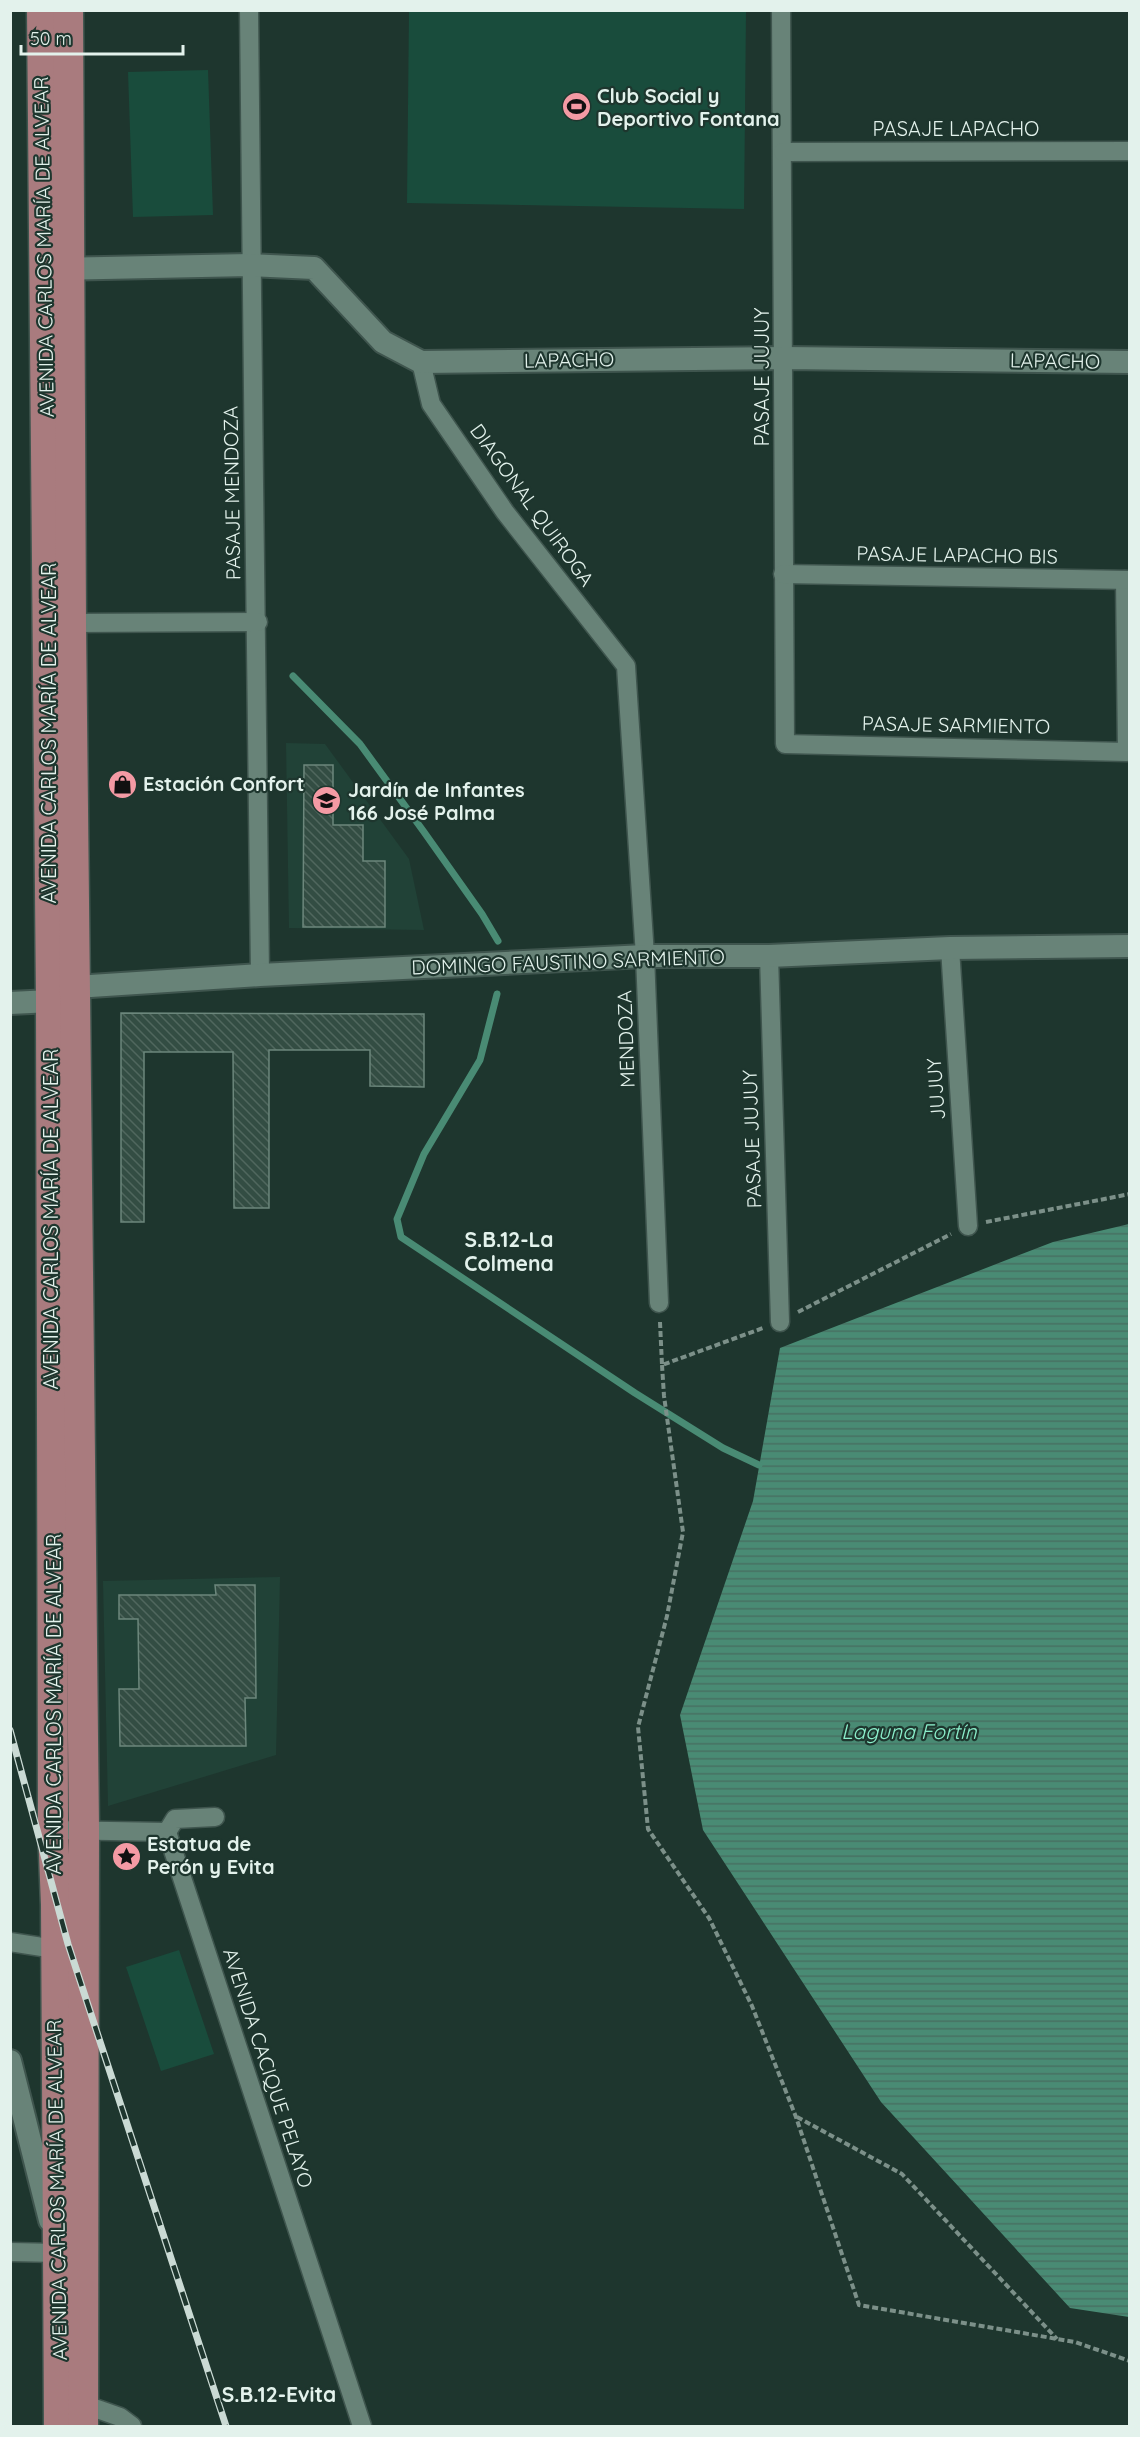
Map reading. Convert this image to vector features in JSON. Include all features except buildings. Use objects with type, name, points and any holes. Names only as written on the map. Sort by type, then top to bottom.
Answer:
[{"type":"main road","name":"AVENIDA CARLOS MARÍA DE ALVEAR","points":[[42,10],[58,269],[71,623],[63,994],[53,1830],[55,1949],[71,2253],[83,2415]]},
{"type":"main road","name":"AVENIDA CARLOS MARÍA DE ALVEAR","points":[[59,2427],[71,2253],[83,1939],[84,1829],[63,994],[58,269],[68,10]]},
{"type":"street","name":"PASAJE MENDOZA","points":[[249,10],[250,265],[258,622],[260,975]]},
{"type":"street","name":"PASAJE JUJUY","points":[[781,10],[785,744]]},
{"type":"street","name":"PASAJE LAPACHO","points":[[783,152],[1130,152]]},
{"type":"street","name":"LAPACHO","points":[[58,269],[250,265],[314,268],[383,342],[421,362],[784,358],[1130,362]]},
{"type":"street","name":"DIAGONAL QUIROGA","points":[[421,362],[431,404],[504,512],[626,666]]},
{"type":"street","name":"PASAJE LAPACHO BIS","points":[[783,574],[1127,580]]},
{"type":"street","name":"PASAJE SARMIENTO","points":[[785,744],[1127,752],[1127,580]]},
{"type":"street","points":[[71,623],[258,622]]},
{"type":"street","name":"MENDOZA","points":[[626,666],[645,956],[659,1303]]},
{"type":"street","name":"DOMINGO FAUSTINO SARMIENTO","points":[[10,1003],[63,994],[260,975],[645,956],[769,956],[950,948],[1130,946]]},
{"type":"street","name":"JUJUY","points":[[950,948],[968,1226]]},
{"type":"street","name":"PASAJE JUJUY","points":[[769,956],[780,1322]]},
{"type":"street","points":[[53,1830],[167,1832],[175,1819],[215,1817]]},
{"type":"street","name":"AVENIDA CACIQUE PELAYO","points":[[167,1832],[362,2427]]},
{"type":"street","points":[[10,1942],[55,1949],[83,1939]]},
{"type":"street","points":[[10,2061],[71,2253],[10,2252]]},
{"type":"street","points":[[83,2415],[120,2417],[132,2427]]},
{"type":"path","points":[[662,1365],[780,1322],[968,1226],[1130,1194]]},
{"type":"path","points":[[659,1303],[664,1396],[683,1532],[667,1616],[638,1727],[648,1829],[709,1918],[752,2006],[796,2117],[860,2305],[1075,2342],[1130,2361]]},
{"type":"path","points":[[796,2117],[902,2174],[1057,2339]]},
{"type":"shaded area","name":"Club Social y Deportivo Fontana","points":[[409,11],[746,11],[744,209],[407,203]]},
{"type":"shaded area","points":[[208,70],[213,215],[133,217],[128,72]]},
{"type":"shaded area","name":"Jardín de Infantes 166 José Palma","points":[[286,743],[325,744],[409,859],[424,930],[289,928]]},
{"type":"shaded area","points":[[280,1577],[276,1755],[108,1806],[103,1581]]},
{"type":"shaded area","points":[[179,1950],[214,2054],[161,2071],[126,1967]]},
{"type":"water","name":"Laguna Fortín","points":[[1130,1224],[1129,2317],[1070,2308],[881,2102],[703,1830],[680,1715],[753,1501],[780,1348],[1053,1242]]},
{"type":"waterway","points":[[293,676],[360,744],[482,914],[498,941]]},
{"type":"waterway","points":[[497,994],[480,1060],[424,1154],[397,1219],[401,1237],[635,1393],[723,1448],[759,1465]]},
{"type":"railway","points":[[10,1730],[68,1944],[226,2426]]},
{"type":"place","name":"Club Social y Deportivo Fontana","points":[[576,107]]},
{"type":"place","name":"Estación Confort","points":[[122,784]]},
{"type":"place","name":"Jardín de Infantes 166 José Palma","points":[[327,801]]},
{"type":"place","name":"Estatua de Perón y Evita","points":[[126,1856]]},
{"type":"district","name":"S.B.12-La Colmena","points":[[509,1252]]},
{"type":"district","name":"S.B.12-Evita","points":[[279,2395]]}]
